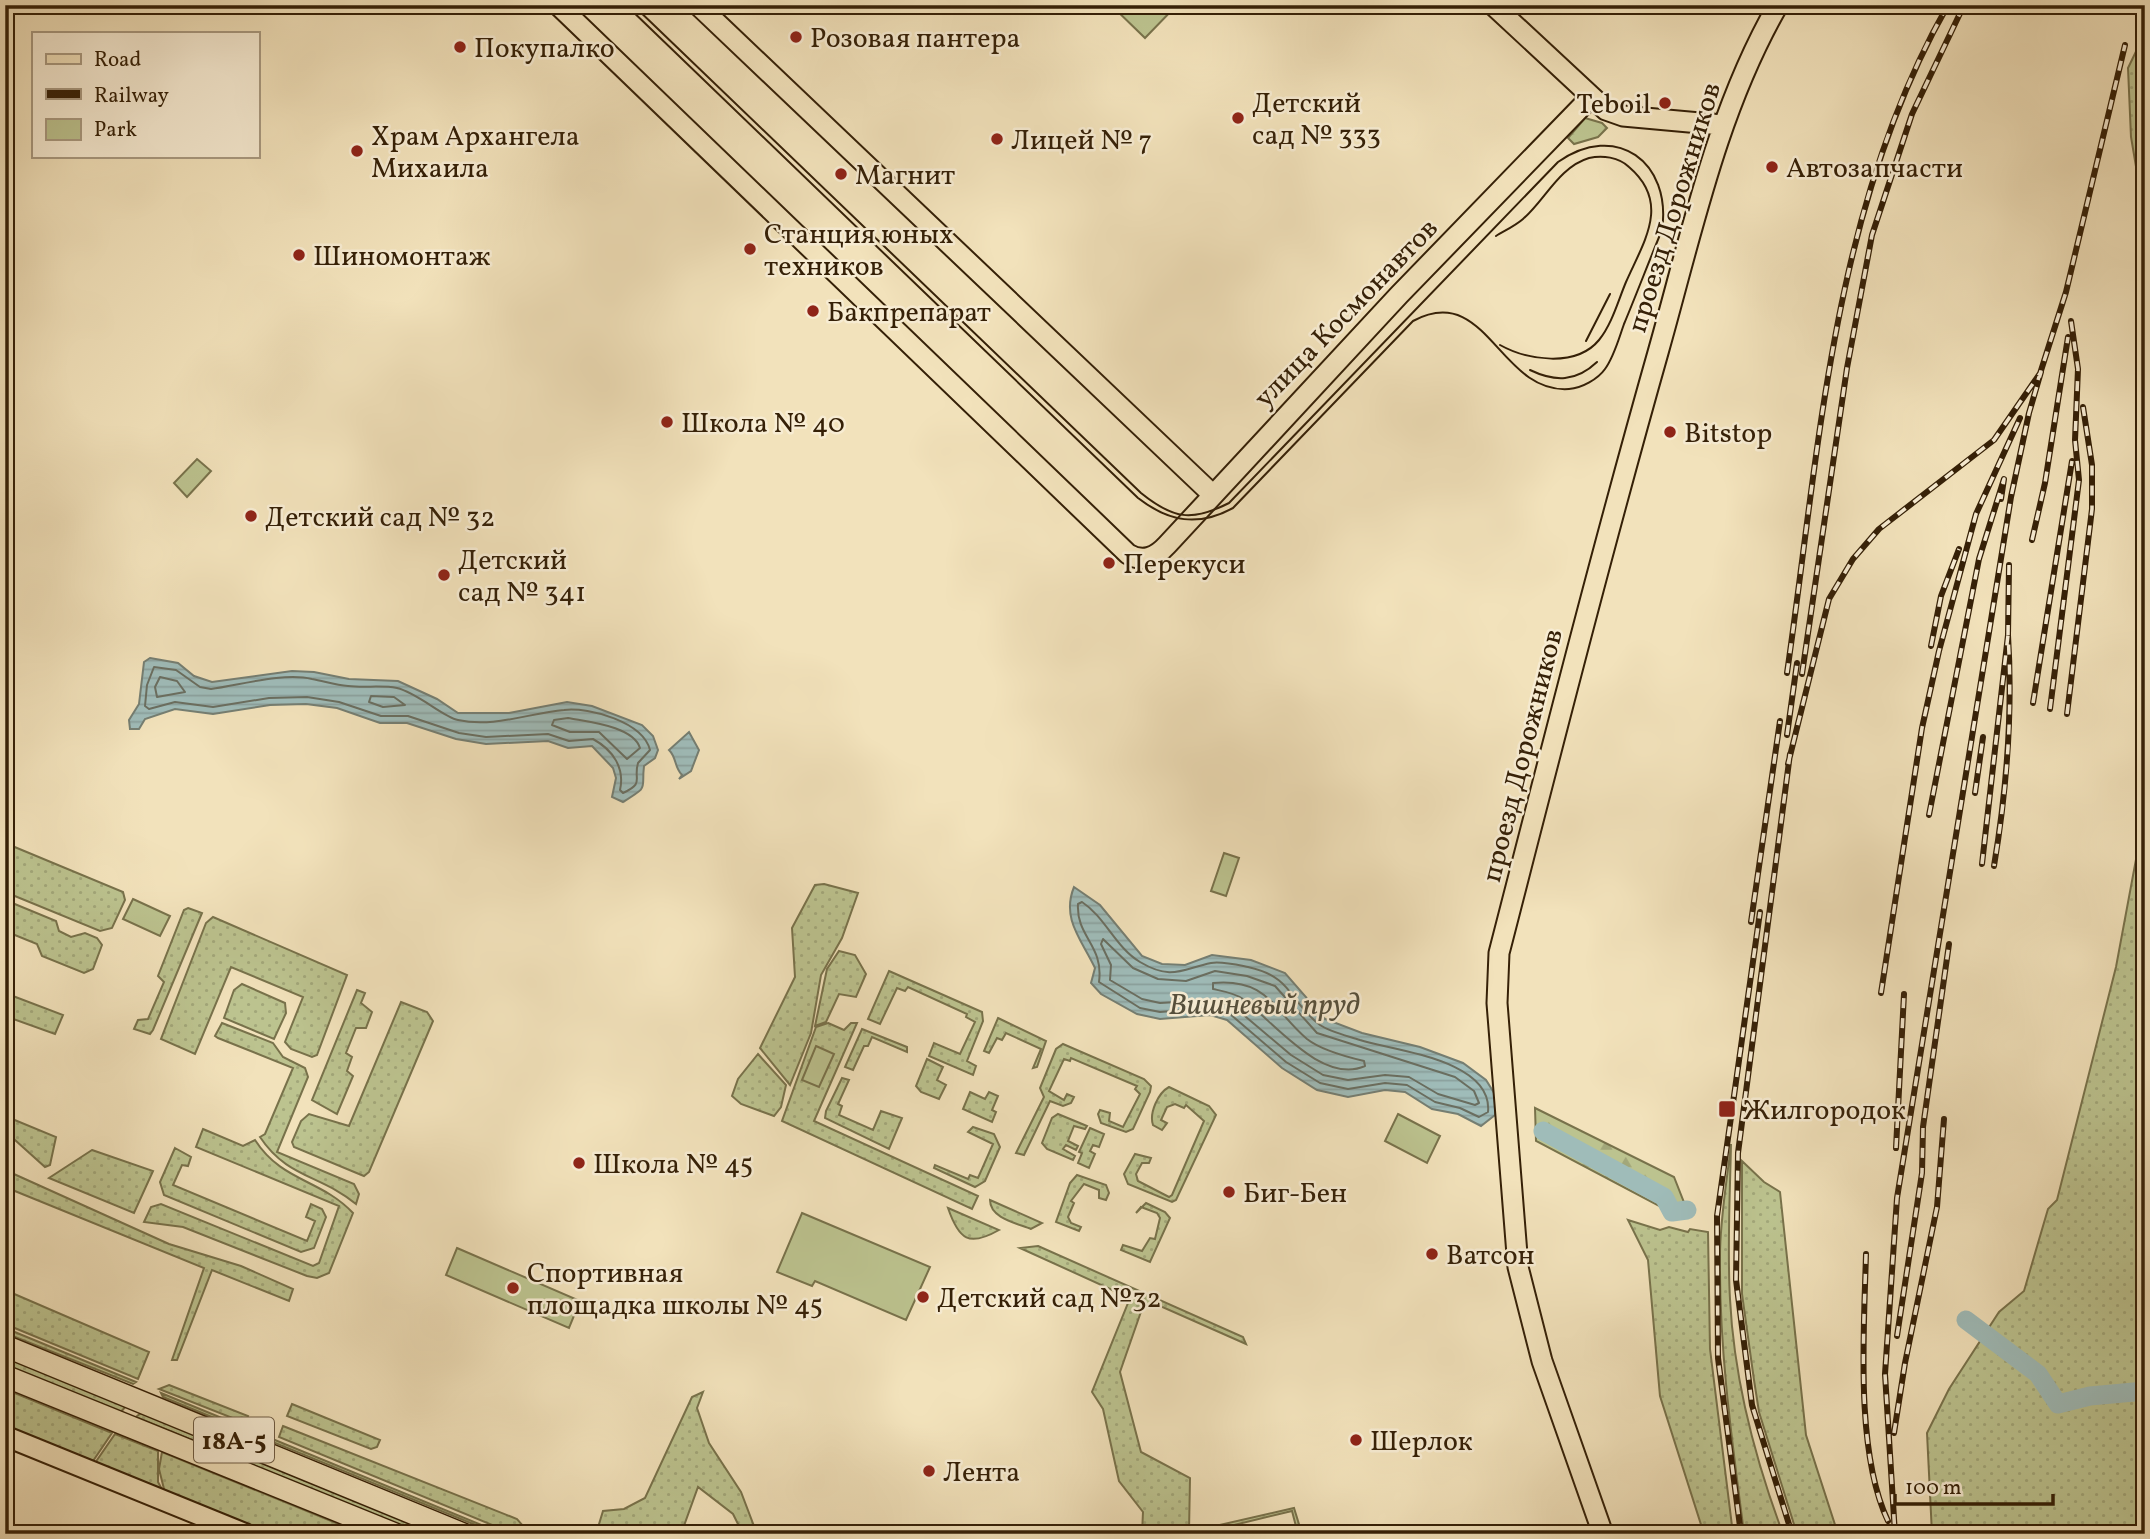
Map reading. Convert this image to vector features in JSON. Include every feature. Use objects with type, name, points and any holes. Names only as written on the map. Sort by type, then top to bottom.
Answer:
[{"type":"highway","name":"18А-5","points":[[5,1346],[463,1534]]},
{"type":"highway","name":"18А-5","points":[[5,1376],[395,1534]]},
{"type":"main road","points":[[698,5],[1212,494]]},
{"type":"main road","points":[[1493,5],[1590,99],[1606,110],[1623,116],[1722,125]]},
{"type":"main road","name":"проезд Дорожников","points":[[1603,1534],[1542,1361],[1518,1267],[1497,1003],[1499,953],[1592,588],[1722,125],[1756,43],[1779,5]]},
{"type":"main road","name":"улица Космонавтов","points":[[567,8],[951,387],[1128,554],[1140,559],[1161,552],[1399,295],[1590,99]]},
{"type":"main road","points":[[5,1436],[246,1534]]},
{"type":"green space","points":[[1111,5],[1177,5],[1145,38]]},
{"type":"green space","points":[[2135,5],[2145,5],[2145,220],[2131,137],[2128,68],[2144,35]]},
{"type":"green space","points":[[1585,118],[1602,123],[1607,128],[1598,137],[1574,144],[1568,138]]},
{"type":"green space","points":[[197,459],[211,471],[187,497],[174,483]]},
{"type":"green space","points":[[2145,811],[2145,1534],[1932,1534],[1927,1433],[1949,1389],[1999,1312],[2024,1291],[2048,1209],[2057,1200],[2116,967]]},
{"type":"green space","points":[[5,843],[123,892],[125,900],[112,928],[100,931],[5,892]]},
{"type":"green space","points":[[1224,853],[1239,858],[1226,896],[1211,891]]},
{"type":"green space","points":[[824,884],[858,893],[842,938],[821,975],[811,1033],[790,1085],[760,1048],[795,977],[792,928],[815,885]]},
{"type":"green space","points":[[133,899],[170,916],[160,936],[123,919]]},
{"type":"green space","points":[[5,900],[56,921],[59,931],[71,937],[85,933],[97,938],[102,945],[93,969],[84,973],[42,956],[37,944],[5,931]]},
{"type":"green space","points":[[188,908],[202,913],[153,1030],[150,1034],[134,1029],[138,1020],[148,1019],[164,982],[158,976],[184,910]]},
{"type":"green space","points":[[213,917],[347,975],[317,1055],[312,1057],[291,1049],[285,1042],[303,997],[231,967],[195,1054],[161,1039],[206,923]]},
{"type":"green space","points":[[839,951],[855,955],[866,974],[856,997],[839,994],[826,1022],[815,1026],[827,969]]},
{"type":"green space","points":[[889,971],[982,1012],[983,1021],[967,1061],[976,1066],[973,1075],[929,1056],[934,1043],[960,1054],[975,1022],[966,1017],[967,1014],[908,987],[905,991],[897,988],[880,1024],[868,1019]]},
{"type":"green space","points":[[242,984],[285,1003],[286,1013],[274,1039],[224,1018],[234,990]]},
{"type":"green space","points":[[357,990],[365,993],[361,1003],[372,1012],[366,1028],[356,1028],[346,1053],[352,1057],[347,1071],[353,1076],[337,1114],[312,1100]]},
{"type":"green space","points":[[5,993],[63,1015],[55,1034],[5,1016]]},
{"type":"green space","points":[[401,1002],[427,1012],[433,1021],[369,1172],[364,1176],[294,1147],[292,1142],[301,1121],[309,1114],[349,1126]]},
{"type":"green space","points":[[998,1018],[1046,1041],[1037,1067],[1033,1068],[1041,1049],[1006,1033],[1002,1040],[997,1038],[989,1053],[984,1051]]},
{"type":"green space","points":[[222,1023],[273,1043],[283,1057],[305,1068],[308,1077],[277,1152],[354,1184],[359,1194],[356,1204],[343,1194],[281,1161],[260,1137],[265,1134],[293,1068],[218,1038],[215,1036]]},
{"type":"green space","points":[[828,1023],[844,1030],[851,1023],[857,1023],[814,1121],[978,1196],[972,1209],[782,1121],[816,1027]]},
{"type":"green space","points":[[862,1029],[907,1047],[907,1052],[872,1037],[868,1046],[864,1046],[853,1070],[845,1067]]},
{"type":"green space","points":[[1063,1044],[1144,1079],[1151,1086],[1150,1092],[1133,1129],[1126,1132],[1101,1123],[1098,1114],[1100,1110],[1110,1113],[1109,1121],[1123,1127],[1140,1094],[1135,1089],[1137,1086],[1071,1058],[1070,1061],[1064,1059],[1049,1091],[1064,1100],[1067,1094],[1074,1097],[1071,1103],[1063,1106],[1050,1101],[1024,1155],[1016,1153],[1044,1097],[1040,1088],[1056,1049]]},
{"type":"green space","points":[[816,1046],[834,1054],[819,1087],[802,1080]]},
{"type":"green space","points":[[758,1054],[786,1085],[781,1107],[774,1116],[741,1104],[732,1096],[738,1079]]},
{"type":"green space","points":[[927,1059],[943,1067],[937,1080],[946,1085],[939,1099],[921,1092],[916,1086]]},
{"type":"green space","points":[[842,1078],[849,1080],[838,1104],[842,1106],[839,1115],[873,1130],[881,1111],[902,1118],[889,1149],[825,1118]]},
{"type":"green space","points":[[1169,1087],[1209,1106],[1216,1115],[1176,1200],[1172,1202],[1128,1184],[1124,1174],[1135,1154],[1151,1158],[1149,1163],[1142,1163],[1136,1174],[1138,1181],[1169,1197],[1172,1195],[1204,1121],[1186,1105],[1184,1108],[1175,1104],[1167,1107],[1161,1120],[1167,1123],[1162,1130],[1153,1125],[1155,1104]]},
{"type":"green space","points":[[970,1092],[985,1099],[989,1092],[998,1096],[992,1110],[996,1112],[992,1122],[963,1109]]},
{"type":"green space","points":[[1535,1108],[1674,1177],[1685,1205],[1663,1208],[1536,1141]]},
{"type":"green space","points":[[1058,1114],[1087,1126],[1085,1129],[1074,1126],[1068,1141],[1078,1146],[1076,1150],[1066,1145],[1063,1149],[1075,1156],[1073,1160],[1047,1149],[1042,1143],[1052,1118]]},
{"type":"green space","points":[[1398,1114],[1440,1136],[1427,1163],[1385,1141]]},
{"type":"green space","points":[[5,1116],[56,1137],[50,1165],[45,1167],[5,1131]]},
{"type":"green space","points":[[973,1127],[994,1134],[1000,1147],[985,1181],[975,1187],[934,1168],[935,1165],[968,1179],[970,1175],[978,1178],[993,1144],[968,1132]]},
{"type":"green space","points":[[1090,1128],[1104,1134],[1099,1147],[1093,1145],[1090,1151],[1095,1154],[1089,1168],[1078,1163],[1082,1153],[1079,1152]]},
{"type":"green space","points":[[203,1129],[243,1146],[255,1140],[266,1154],[289,1173],[328,1193],[353,1213],[329,1273],[317,1278],[307,1276],[183,1227],[144,1222],[151,1207],[161,1204],[313,1266],[319,1263],[339,1206],[196,1147]]},
{"type":"green space","points":[[1731,1144],[1729,1280],[1736,1359],[1755,1448],[1783,1534],[1744,1533],[1727,1395],[1720,1291],[1721,1228]]},
{"type":"green space","points":[[175,1148],[191,1157],[188,1166],[182,1165],[173,1185],[307,1241],[315,1221],[306,1217],[311,1204],[322,1209],[326,1217],[314,1248],[301,1252],[164,1195],[160,1182]]},
{"type":"green space","points":[[92,1150],[153,1171],[134,1213],[49,1178]]},
{"type":"green space","points":[[1742,1161],[1764,1182],[1780,1192],[1806,1435],[1838,1534],[1797,1534],[1759,1412],[1742,1294]]},
{"type":"green space","points":[[5,1170],[169,1244],[241,1266],[293,1289],[289,1301],[212,1270],[177,1360],[172,1360],[204,1268],[5,1187]]},
{"type":"green space","points":[[1077,1175],[1106,1185],[1109,1193],[1106,1200],[1099,1198],[1099,1190],[1084,1184],[1071,1201],[1074,1203],[1068,1217],[1071,1223],[1081,1227],[1079,1231],[1056,1222],[1070,1183]]},
{"type":"green space","points":[[990,1200],[1042,1223],[1031,1229],[1011,1222],[994,1211]]},
{"type":"green space","points":[[1146,1203],[1165,1212],[1170,1218],[1150,1262],[1121,1250],[1123,1245],[1142,1251],[1150,1238],[1155,1239],[1160,1218],[1157,1213],[1142,1207]]},
{"type":"green space","points":[[948,1208],[999,1230],[980,1238],[966,1237],[956,1227]]},
{"type":"green space","points":[[802,1213],[930,1267],[906,1320],[815,1281],[812,1286],[777,1272]]},
{"type":"green space","points":[[1628,1220],[1660,1230],[1669,1227],[1688,1232],[1690,1229],[1708,1232],[1710,1349],[1733,1534],[1704,1534],[1660,1396],[1648,1260]]},
{"type":"green space","points":[[1038,1246],[1243,1337],[1246,1344],[1158,1305],[1143,1306],[1120,1372],[1141,1452],[1190,1478],[1189,1532],[1294,1508],[1302,1534],[1298,1534],[1292,1511],[1197,1534],[1142,1534],[1143,1512],[1119,1481],[1103,1409],[1092,1392],[1130,1298],[1020,1248]]},
{"type":"green space","name":"Спортивная площадка школы № 45","points":[[457,1248],[580,1301],[569,1328],[446,1275]]},
{"type":"green space","points":[[5,1290],[149,1352],[138,1379],[5,1324]]},
{"type":"green space","points":[[5,1328],[136,1382],[133,1384],[5,1333]]},
{"type":"green space","points":[[5,1357],[126,1406],[121,1412],[5,1365]]},
{"type":"green space","points":[[169,1385],[248,1416],[245,1423],[159,1389]]},
{"type":"green space","points":[[5,1389],[112,1433],[93,1461],[5,1426]]},
{"type":"green space","points":[[703,1392],[697,1408],[709,1443],[741,1492],[757,1534],[738,1534],[740,1528],[733,1514],[698,1487],[681,1534],[596,1534],[603,1511],[624,1509],[645,1498],[692,1397]]},
{"type":"green space","points":[[161,1393],[496,1531],[495,1533],[163,1397]]},
{"type":"green space","points":[[292,1404],[380,1440],[377,1447],[371,1449],[287,1416]]},
{"type":"green space","points":[[141,1413],[440,1534],[420,1534],[136,1417]]},
{"type":"green space","points":[[283,1426],[517,1519],[530,1534],[514,1534],[279,1437]]},
{"type":"green space","points":[[115,1434],[158,1451],[158,1482],[163,1491],[95,1463]]},
{"type":"green space","points":[[162,1452],[363,1534],[272,1534],[165,1493],[159,1469]]},
{"type":"water","points":[[150,658],[178,663],[194,676],[212,682],[292,671],[349,679],[398,681],[437,699],[458,713],[509,713],[567,702],[592,706],[642,725],[653,736],[658,750],[655,758],[644,766],[641,790],[623,802],[612,797],[616,778],[613,768],[592,746],[568,748],[548,741],[486,744],[456,739],[407,723],[380,723],[337,708],[306,704],[270,705],[213,714],[175,709],[145,719],[139,729],[130,729],[129,720],[139,704],[144,662]]},
{"type":"water","points":[[689,732],[699,750],[691,771],[679,779],[682,775],[669,750]]},
{"type":"water","name":"Вишневый пруд","points":[[1074,887],[1100,905],[1142,956],[1162,964],[1185,965],[1212,955],[1251,960],[1285,973],[1325,1019],[1362,1033],[1420,1047],[1463,1063],[1486,1080],[1496,1096],[1495,1115],[1481,1126],[1458,1114],[1432,1109],[1405,1092],[1385,1090],[1348,1097],[1317,1090],[1282,1068],[1227,1020],[1210,1015],[1160,1019],[1137,1014],[1101,994],[1091,983],[1095,968],[1079,939],[1070,909]]},
{"type":"waterway","points":[[1543,1131],[1664,1197],[1672,1212],[1687,1210]]},
{"type":"waterway","points":[[1966,1320],[2038,1374],[2058,1404],[2090,1396],[2145,1391]]},
{"type":"tram line","points":[[626,5],[1138,498],[1172,517],[1196,520],[1233,508],[1413,321],[1438,313],[1459,315],[1476,326],[1526,375],[1545,386],[1569,389],[1589,382],[1602,373],[1611,359],[1662,230],[1663,206],[1658,185],[1649,168],[1636,155],[1619,148],[1600,146],[1580,150],[1558,162],[1229,503],[1193,515],[1173,513],[1141,493],[633,5]]},
{"type":"tram line","points":[[1496,236],[1523,219],[1569,169],[1589,158],[1620,161],[1642,181],[1649,194],[1650,223],[1646,237],[1611,320],[1599,340],[1578,355],[1551,359],[1524,354],[1500,345]]},
{"type":"tram line","points":[[1586,341],[1610,294]]},
{"type":"tram line","points":[[1530,370],[1548,377],[1565,378],[1581,373],[1597,362]]},
{"type":"railway","points":[[1787,673],[1822,415],[1836,330],[1855,246],[1879,163],[1909,83],[1948,5]]},
{"type":"railway","points":[[1802,674],[1847,368],[1872,235],[1912,114],[1964,5]]},
{"type":"railway","points":[[2038,380],[2066,292],[2125,45]]},
{"type":"railway","points":[[2050,709],[2079,480],[2075,440],[2078,369],[2071,321]]},
{"type":"railway","points":[[2032,540],[2045,483],[2068,337]]},
{"type":"railway","points":[[1788,764],[1829,599],[1853,559],[1879,529],[1994,440],[2041,372],[2029,413],[2011,497],[1897,1198],[1885,1374],[1895,1534]]},
{"type":"railway","points":[[2067,714],[2092,509],[2092,465],[2083,407]]},
{"type":"railway","points":[[1881,993],[1922,728],[1939,651],[1976,514],[2020,418]]},
{"type":"railway","points":[[2033,703],[2072,461]]},
{"type":"railway","points":[[1929,815],[1979,559],[2004,479],[2001,499]]},
{"type":"railway","points":[[1931,646],[1941,596],[1959,549]]},
{"type":"railway","points":[[2008,635],[2009,565]]},
{"type":"railway","points":[[1982,864],[2008,635],[2008,751],[1994,866]]},
{"type":"railway","points":[[1787,735],[1797,663]]},
{"type":"railway","points":[[1751,922],[1780,721]]},
{"type":"railway","points":[[1975,793],[1983,737]]},
{"type":"railway","points":[[1790,754],[1738,1153],[1736,1280],[1752,1405],[1792,1534]]},
{"type":"railway","points":[[1741,1534],[1718,1358],[1717,1216],[1760,912]]},
{"type":"railway","points":[[1897,1336],[1922,1173],[1923,1127],[1949,944]]},
{"type":"railway","points":[[1896,1148],[1904,994]]},
{"type":"railway","points":[[1894,1433],[1905,1363],[1937,1207],[1944,1119]]},
{"type":"railway","points":[[1866,1254],[1863,1354],[1866,1426],[1877,1493],[1888,1521]]},
{"type":"place","name":"Розовая пантера","points":[[796,37]]},
{"type":"place","name":"Покупалко","points":[[460,47]]},
{"type":"place","name":"Teboil","points":[[1665,103]]},
{"type":"place","name":"Детский сад № 333","points":[[1238,118]]},
{"type":"place","name":"Лицей № 7","points":[[997,139]]},
{"type":"place","name":"Храм Архангела Михаила","points":[[357,151]]},
{"type":"place","name":"Автозапчасти","points":[[1772,167]]},
{"type":"place","name":"Магнит","points":[[841,174]]},
{"type":"place","name":"Станция юных техников","points":[[750,249]]},
{"type":"place","name":"Шиномонтаж","points":[[299,255]]},
{"type":"place","name":"Бакпрепарат","points":[[813,311]]},
{"type":"place","name":"Школа № 40","points":[[667,422]]},
{"type":"place","name":"Bitstop","points":[[1670,432]]},
{"type":"place","name":"Детский сад № 32","points":[[251,516]]},
{"type":"place","name":"Перекуси","points":[[1109,563]]},
{"type":"place","name":"Детский сад № 341","points":[[444,575]]},
{"type":"place","name":"Жилгородок","points":[[1727,1109]]},
{"type":"place","name":"Школа № 45","points":[[579,1163]]},
{"type":"place","name":"Биг-Бен","points":[[1229,1192]]},
{"type":"place","name":"Ватсон","points":[[1432,1254]]},
{"type":"place","name":"Спортивная площадка школы № 45","points":[[513,1288]]},
{"type":"place","name":"Детский сад №32","points":[[923,1297]]},
{"type":"place","name":"Шерлок","points":[[1356,1440]]},
{"type":"place","name":"Лента","points":[[929,1471]]}]
